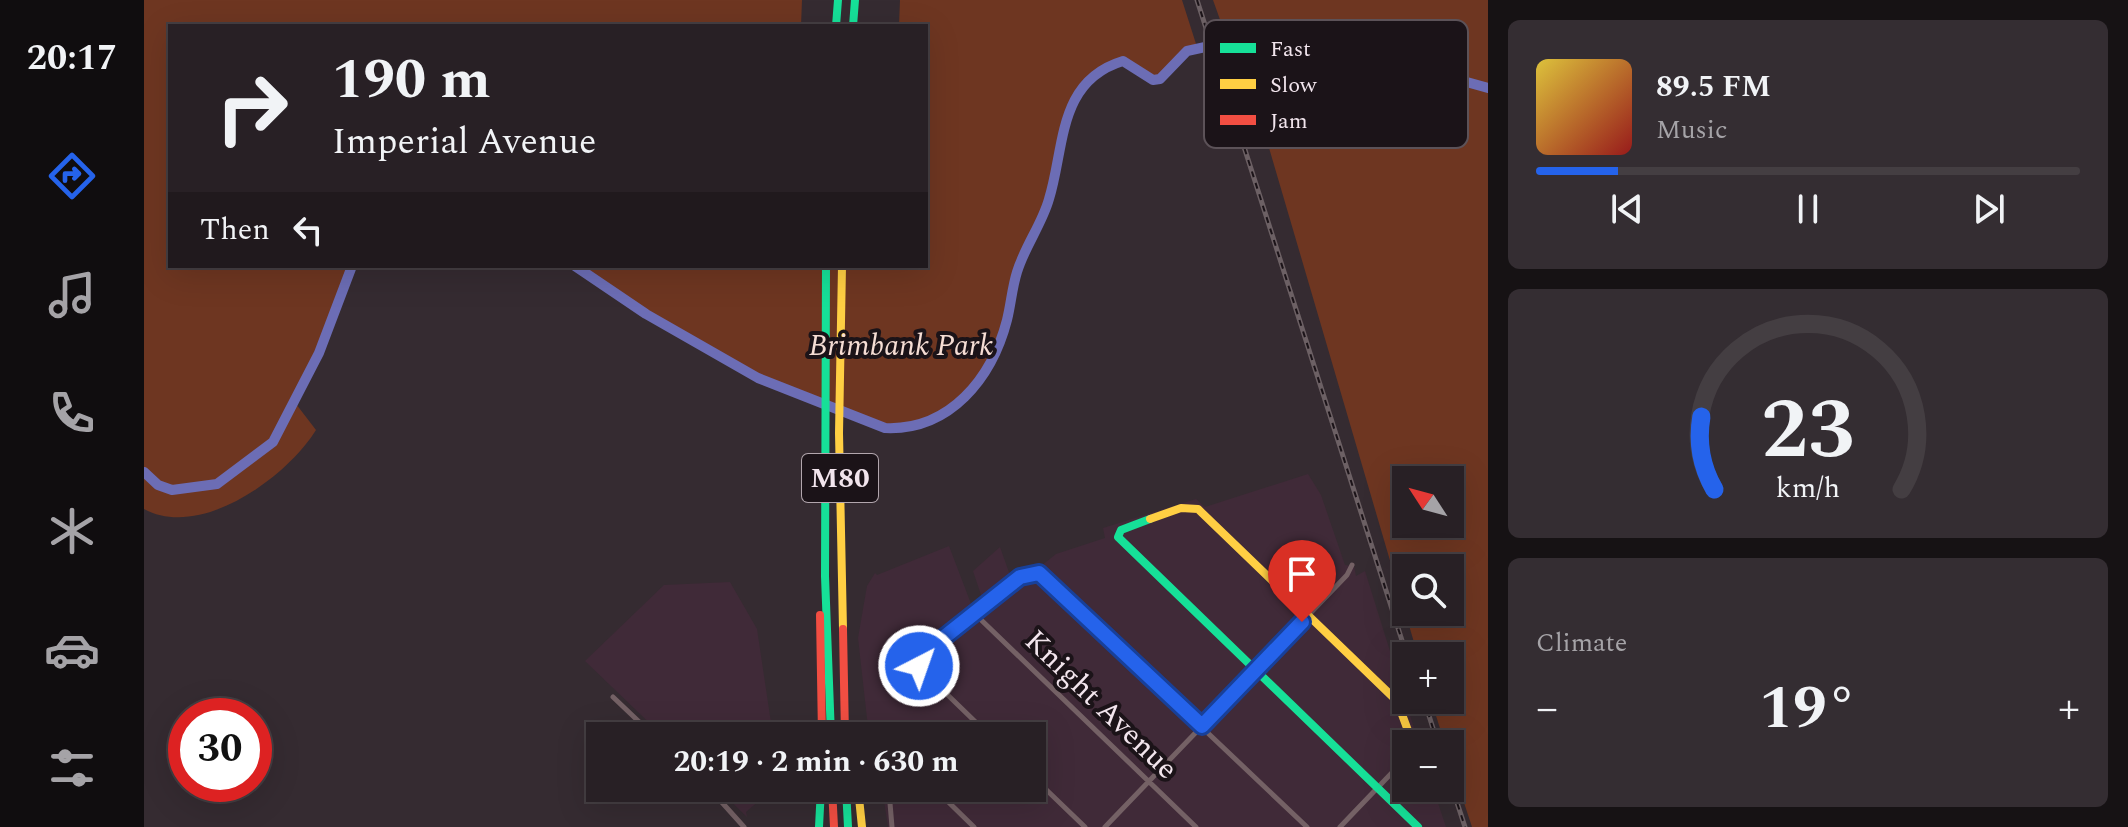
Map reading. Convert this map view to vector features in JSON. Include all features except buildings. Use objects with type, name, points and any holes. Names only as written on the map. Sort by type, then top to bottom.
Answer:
[{"type":"main road","points":[[836,24],[838,0]]},
{"type":"main road","points":[[853,24],[855,0]]},
{"type":"main road","name":"M80","points":[[826,268],[825,576],[820,613],[826,704]]},
{"type":"main road","name":"M80","points":[[842,268],[839,433],[845,722]]},
{"type":"main road","points":[[1408,730],[1397,701],[1194,506],[1129,525],[1118,535],[1418,827]]},
{"type":"main road","points":[[844,690],[850,722]]},
{"type":"main road","points":[[824,722],[826,704]]},
{"type":"main road","points":[[826,704],[829,722]]},
{"type":"main road","points":[[819,827],[820,802]]},
{"type":"main road","points":[[833,802],[834,827]]},
{"type":"main road","points":[[847,802],[848,827]]},
{"type":"main road","points":[[859,802],[862,827]]},
{"type":"street","points":[[1105,827],[1309,615],[1352,565]]},
{"type":"street","points":[[976,722],[922,670],[918,662],[1023,575],[1033,572],[1049,579],[1307,827]]},
{"type":"street","name":"Knight Avenue","points":[[975,614],[1196,827]]},
{"type":"street","points":[[613,697],[639,722]]},
{"type":"street","points":[[1340,827],[1392,774]]},
{"type":"street","points":[[1046,789],[1085,827]]},
{"type":"street","points":[[722,802],[744,827]]},
{"type":"street","points":[[891,802],[892,827]]},
{"type":"street","points":[[948,802],[974,827]]},
{"type":"shaded area","points":[[1308,474],[1321,495],[1345,565],[1354,566],[1356,576],[1365,571],[1392,658],[1392,714],[1410,714],[1415,730],[1392,730],[1392,802],[1438,802],[1446,827],[888,827],[884,802],[1046,802],[1046,722],[867,722],[858,638],[867,586],[875,573],[877,575],[949,546],[973,609],[983,601],[973,571],[1000,547],[1011,578],[1024,568],[1041,566],[1056,554],[1105,538],[1103,528],[1196,499],[1205,507]]},
{"type":"shaded area","points":[[730,582],[757,629],[771,722],[648,722],[585,661],[664,585]]},
{"type":"shaded area","points":[[731,802],[758,802],[746,812],[747,817]]},
{"type":"green space","points":[[144,0],[802,0],[801,24],[168,24],[168,268],[351,268],[319,353],[293,400],[316,430],[303,448],[264,484],[216,510],[191,516],[167,516],[144,509]]},
{"type":"green space","name":"Brimbank Park","points":[[900,0],[1182,0],[1197,47],[1157,79],[1147,77],[1123,61],[1102,70],[1086,84],[1068,118],[1050,199],[1020,262],[1007,320],[991,362],[965,397],[948,410],[929,421],[908,427],[885,428],[758,378],[646,314],[578,268],[928,268],[928,24],[899,24]]},
{"type":"green space","points":[[1213,0],[1488,0],[1488,827],[1472,827],[1464,802],[1464,730],[1441,730],[1435,714],[1464,714],[1464,642],[1414,642],[1409,626],[1464,626],[1464,554],[1392,554],[1392,567],[1269,148],[1468,148],[1468,20],[1220,20]]},
{"type":"waterway","points":[[578,268],[646,314],[758,378],[885,428],[908,427],[929,421],[965,397],[991,362],[1007,320],[1020,262],[1049,199],[1067,118],[1086,84],[1102,71],[1123,61],[1153,80],[1160,79],[1187,51],[1204,47]]},
{"type":"waterway","points":[[1468,82],[1488,88]]},
{"type":"waterway","points":[[144,472],[158,485],[172,490],[217,484],[273,442],[319,353],[351,268]]},
{"type":"railway","points":[[1197,0],[1204,22]]},
{"type":"railway","points":[[1244,148],[1403,642]]},
{"type":"railway","points":[[1428,714],[1434,730]]},
{"type":"railway","points":[[1457,802],[1465,827]]},
{"type":"traffic: fast","points":[[836,24],[838,0]]},
{"type":"traffic: fast","points":[[853,24],[855,0]]},
{"type":"traffic: fast","points":[[826,268],[825,576],[830,722]]},
{"type":"traffic: fast","points":[[1150,519],[1121,530],[1118,537],[1418,827]]},
{"type":"traffic: fast","points":[[819,827],[820,802]]},
{"type":"traffic: fast","points":[[847,802],[848,827]]},
{"type":"traffic: slow","points":[[842,268],[839,433],[843,629]]},
{"type":"traffic: slow","points":[[1150,519],[1181,508],[1198,509],[1397,701],[1408,730]]},
{"type":"traffic: slow","points":[[859,802],[862,827]]},
{"type":"traffic: jam","points":[[820,615],[822,722]]},
{"type":"traffic: jam","points":[[843,629],[845,722]]},
{"type":"traffic: jam","points":[[833,802],[834,827]]},
{"type":"route","points":[[919,666],[923,654],[1020,577],[1030,572],[1039,573],[1049,579],[1202,726],[1302,622]]}]
